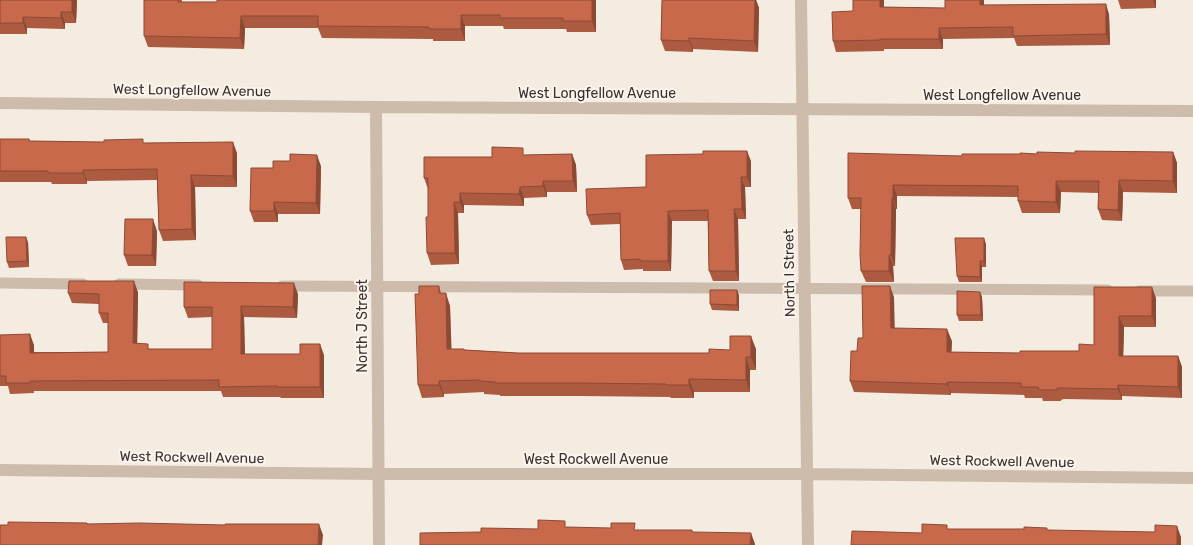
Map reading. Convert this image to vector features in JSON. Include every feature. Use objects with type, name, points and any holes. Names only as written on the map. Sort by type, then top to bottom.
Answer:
[{"type":"street","name":"North I Street","points":[[801,0],[808,545]]},
{"type":"street","name":"West Longfellow Avenue","points":[[0,103],[802,110],[1193,111]]},
{"type":"street","name":"North J Street","points":[[376,107],[379,545]]},
{"type":"street","name":"West Rockwell Avenue","points":[[0,470],[1193,478]]},
{"type":"lane","points":[[0,283],[89,284]]},
{"type":"lane","points":[[109,284],[208,285]]},
{"type":"lane","points":[[268,286],[1193,291]]},
{"type":"building","points":[[0,0],[72,0],[72,12],[61,12],[61,18],[23,17],[23,23],[0,23]]},
{"type":"building","points":[[144,0],[217,2],[217,0],[592,0],[592,21],[563,21],[563,18],[500,18],[500,15],[461,15],[461,29],[429,29],[429,27],[318,26],[318,16],[241,16],[240,38],[144,36]]},
{"type":"building","points":[[662,0],[755,0],[754,41],[689,38],[689,41],[661,40]]},
{"type":"building","points":[[853,0],[880,0],[880,7],[945,8],[945,0],[980,0],[980,5],[1106,4],[1106,34],[1013,36],[1013,27],[939,28],[939,39],[833,41],[832,12],[853,11]]},
{"type":"building","points":[[0,139],[104,142],[104,140],[143,139],[143,143],[233,142],[233,176],[191,175],[192,229],[159,230],[157,169],[83,170],[83,173],[0,171]]},
{"type":"building","points":[[492,147],[523,148],[523,155],[572,154],[573,181],[543,181],[543,186],[520,187],[519,194],[460,193],[460,202],[454,202],[455,253],[427,253],[428,178],[424,178],[424,157],[492,157]]},
{"type":"building","points":[[703,151],[747,151],[747,177],[741,177],[742,209],[734,209],[736,271],[709,271],[708,210],[668,211],[668,261],[621,260],[620,213],[587,215],[586,189],[646,187],[646,155],[703,154]]},
{"type":"building","points":[[1075,151],[1173,152],[1173,181],[1119,180],[1118,210],[1098,209],[1099,181],[1056,181],[1056,202],[1018,201],[1018,186],[893,185],[889,271],[861,271],[861,198],[848,198],[848,153],[962,156],[962,154],[1037,154],[1037,152],[1075,153]]},
{"type":"building","points":[[290,154],[317,155],[316,203],[274,202],[274,211],[250,211],[251,168],[273,168],[273,161],[290,161]]},
{"type":"building","points":[[125,219],[153,219],[152,255],[124,255]]},
{"type":"building","points":[[6,237],[26,237],[27,261],[7,262]]},
{"type":"building","points":[[955,238],[984,238],[984,261],[980,261],[980,277],[957,276]]},
{"type":"building","points":[[69,281],[134,281],[133,343],[148,344],[148,349],[212,349],[212,307],[184,307],[184,282],[294,283],[293,307],[241,306],[241,354],[300,354],[300,344],[320,344],[320,387],[219,387],[219,380],[30,381],[30,383],[6,383],[6,376],[0,376],[0,335],[30,334],[30,353],[108,352],[108,313],[99,313],[99,294],[68,293]]},
{"type":"building","points":[[419,286],[439,286],[439,293],[446,293],[447,349],[518,353],[709,353],[709,349],[730,350],[730,336],[751,336],[751,357],[746,357],[746,380],[689,379],[689,385],[495,383],[480,380],[439,381],[439,385],[418,385],[415,294],[419,294]]},
{"type":"building","points":[[862,286],[890,286],[891,328],[947,329],[947,352],[1020,353],[1020,351],[1079,351],[1079,344],[1094,345],[1094,287],[1152,287],[1152,316],[1119,316],[1119,356],[1178,356],[1178,387],[1118,385],[1118,389],[1057,388],[1057,390],[1039,390],[1038,387],[1021,387],[1021,383],[947,382],[947,384],[850,381],[851,351],[857,351],[858,338],[863,338]]},
{"type":"building","points":[[710,290],[737,290],[737,305],[710,304]]},
{"type":"building","points":[[957,291],[980,292],[981,315],[957,315]]},
{"type":"building","points":[[538,520],[565,521],[565,527],[611,528],[611,523],[635,523],[634,530],[751,533],[750,545],[420,545],[420,533],[481,532],[481,528],[538,529]]},
{"type":"building","points":[[8,522],[225,525],[319,524],[318,545],[0,545],[0,525],[8,525]]},
{"type":"building","points":[[922,524],[947,525],[947,529],[1024,529],[1024,527],[1047,528],[1047,530],[1155,532],[1155,525],[1177,526],[1177,545],[851,545],[852,531],[922,533]]}]
